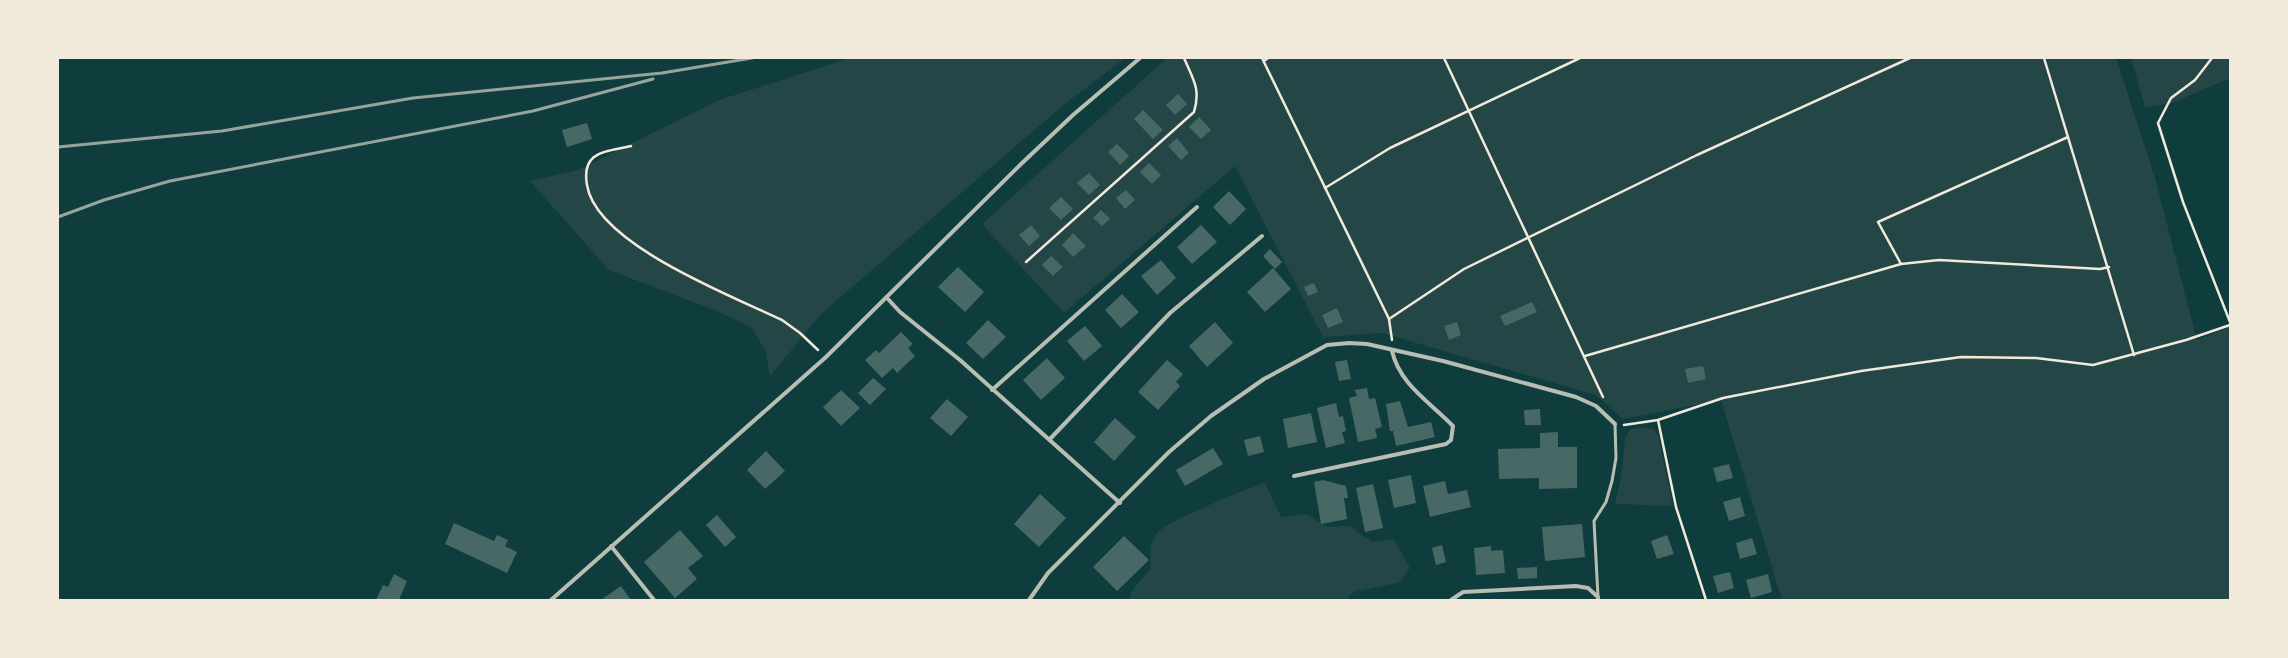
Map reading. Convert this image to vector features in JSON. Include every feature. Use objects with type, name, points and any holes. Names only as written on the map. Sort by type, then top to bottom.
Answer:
[{"type":"street","points":[[551,600],[826,357],[1020,165],[1073,115],[1140,58]]},
{"type":"street","points":[[992,390],[1197,207]]},
{"type":"street","points":[[1050,439],[1170,313],[1262,236]]},
{"type":"street","points":[[887,298],[900,312],[955,355],[992,390],[1050,439],[1120,503]]},
{"type":"street","points":[[1029,600],[1048,573],[1175,447],[1211,416],[1264,379],[1327,345],[1349,343],[1367,344],[1392,351],[1444,361],[1576,397],[1601,410],[1615,424]]},
{"type":"street","points":[[1294,476],[1446,444],[1451,440],[1453,426],[1422,399],[1400,372],[1392,351]]},
{"type":"street","points":[[611,546],[654,600]]},
{"type":"street","points":[[1451,600],[1463,592],[1565,585],[1588,588],[1598,599]]},
{"type":"lane","points":[[1598,599],[1594,521],[1606,502],[1612,481],[1616,458],[1615,424]]},
{"type":"path","points":[[1026,262],[1194,112],[1198,97],[1196,83],[1184,58]]},
{"type":"path","points":[[1268,58],[1263,60],[1389,319],[1392,351]]},
{"type":"path","points":[[1444,58],[1530,238],[1606,403]]},
{"type":"path","points":[[1325,188],[1390,148],[1469,112],[1580,58]]},
{"type":"path","points":[[1389,319],[1464,270],[1697,155],[1910,58]]},
{"type":"path","points":[[2044,58],[2109,267],[2134,355]]},
{"type":"path","points":[[2212,58],[2194,80],[2171,98],[2158,123],[2183,202],[2230,322]]},
{"type":"path","points":[[1901,264],[1878,222],[2068,137]]},
{"type":"path","points":[[631,146],[596,154],[588,161],[585,174],[588,191],[601,214],[622,236],[651,256],[782,320],[800,332],[826,357]]},
{"type":"path","points":[[1585,356],[1901,264],[1939,260],[2100,269],[2109,267]]},
{"type":"path","points":[[1615,424],[1626,425],[1658,420],[1723,398],[1862,371],[1953,358],[2036,358],[2093,365],[2134,355],[2230,325]]},
{"type":"path","points":[[1658,420],[1676,507],[1706,600]]},
{"type":"shaded area","points":[[850,58],[1125,58],[1066,103],[822,313],[770,376],[766,352],[752,328],[717,311],[609,270],[530,181],[578,170],[719,100]]},
{"type":"shaded area","points":[[1167,58],[2116,58],[2155,178],[2197,340],[2230,327],[2230,600],[1782,600],[1721,400],[1623,419],[1596,395],[1382,333],[1323,337],[1235,166],[1064,313],[982,224]]},
{"type":"shaded area","points":[[2131,58],[2230,58],[2230,78],[2170,104],[2145,107]]},
{"type":"shaded area","points":[[1638,428],[1654,429],[1658,436],[1673,506],[1615,504],[1621,477],[1625,438],[1630,430]]},
{"type":"shaded area","points":[[1265,483],[1281,517],[1307,514],[1327,527],[1349,526],[1372,542],[1394,539],[1410,568],[1400,582],[1354,592],[1347,600],[1130,600],[1131,592],[1151,568],[1151,546],[1157,533],[1163,528],[1190,514]]},
{"type":"building","points":[[1178,94],[1187,104],[1175,115],[1166,105]]},
{"type":"building","points":[[1143,110],[1163,130],[1153,139],[1134,119]]},
{"type":"building","points":[[1199,117],[1211,130],[1201,139],[1189,127]]},
{"type":"building","points":[[587,123],[592,139],[567,147],[562,130]]},
{"type":"building","points":[[1177,138],[1189,153],[1181,160],[1168,146]]},
{"type":"building","points":[[1117,144],[1129,156],[1120,165],[1108,152]]},
{"type":"building","points":[[1149,163],[1161,175],[1152,184],[1140,172]]},
{"type":"building","points":[[1089,173],[1100,185],[1089,195],[1077,183]]},
{"type":"building","points":[[1126,190],[1135,200],[1125,209],[1116,198]]},
{"type":"building","points":[[1229,191],[1246,209],[1230,225],[1213,207]]},
{"type":"building","points":[[1061,197],[1073,209],[1061,220],[1049,208]]},
{"type":"building","points":[[1101,210],[1110,219],[1102,226],[1093,218]]},
{"type":"building","points":[[1031,225],[1040,236],[1029,246],[1019,235]]},
{"type":"building","points":[[1201,225],[1217,242],[1192,264],[1177,247]]},
{"type":"building","points":[[1073,233],[1086,246],[1073,257],[1062,245]]},
{"type":"building","points":[[1270,249],[1282,262],[1275,269],[1263,256]]},
{"type":"building","points":[[1051,256],[1063,267],[1053,276],[1042,265]]},
{"type":"building","points":[[1161,260],[1176,278],[1157,295],[1141,276]]},
{"type":"building","points":[[958,267],[984,292],[965,312],[938,287]]},
{"type":"building","points":[[1273,268],[1291,289],[1265,312],[1247,292]]},
{"type":"building","points":[[1314,283],[1318,292],[1308,296],[1304,287]]},
{"type":"building","points":[[1122,294],[1139,312],[1121,328],[1105,310]]},
{"type":"building","points":[[1532,302],[1537,312],[1505,326],[1500,316]]},
{"type":"building","points":[[1337,308],[1343,322],[1328,328],[1322,315]]},
{"type":"building","points":[[988,320],[1006,337],[983,359],[966,343]]},
{"type":"building","points":[[1215,322],[1233,343],[1207,367],[1189,346]]},
{"type":"building","points":[[1457,322],[1461,335],[1449,340],[1444,326]]},
{"type":"building","points":[[1085,326],[1102,346],[1084,361],[1067,341]]},
{"type":"building","points":[[901,332],[913,344],[908,348],[915,356],[897,373],[893,368],[882,378],[865,360],[876,350],[879,353]]},
{"type":"building","points":[[1047,358],[1065,378],[1041,400],[1023,380]]},
{"type":"building","points":[[1167,360],[1183,374],[1176,382],[1180,386],[1158,410],[1138,392]]},
{"type":"building","points":[[1347,360],[1351,379],[1339,381],[1335,362]]},
{"type":"building","points":[[1703,366],[1706,379],[1688,383],[1685,369]]},
{"type":"building","points":[[873,378],[886,389],[870,405],[858,393]]},
{"type":"building","points":[[1367,388],[1369,399],[1375,398],[1382,427],[1375,429],[1377,438],[1358,442],[1349,398],[1357,396],[1355,390]]},
{"type":"building","points":[[841,390],[860,408],[841,426],[823,407]]},
{"type":"building","points":[[947,399],[968,417],[951,436],[930,418]]},
{"type":"building","points":[[1400,401],[1408,427],[1431,422],[1435,437],[1396,446],[1393,431],[1390,431],[1386,404]]},
{"type":"building","points":[[1336,403],[1339,417],[1343,416],[1346,431],[1342,432],[1345,443],[1326,448],[1317,408]]},
{"type":"building","points":[[1540,409],[1541,425],[1525,425],[1524,410]]},
{"type":"building","points":[[1311,413],[1317,442],[1288,448],[1283,419]]},
{"type":"building","points":[[1115,418],[1136,437],[1114,461],[1094,442]]},
{"type":"building","points":[[1558,432],[1558,447],[1577,447],[1577,488],[1539,489],[1539,478],[1499,479],[1498,449],[1540,448],[1540,433]]},
{"type":"building","points":[[1260,436],[1264,452],[1248,456],[1244,440]]},
{"type":"building","points":[[1213,448],[1223,464],[1185,486],[1176,470]]},
{"type":"building","points":[[766,451],[785,471],[765,489],[747,470]]},
{"type":"building","points":[[1729,464],[1733,478],[1717,482],[1713,468]]},
{"type":"building","points":[[1411,475],[1416,503],[1394,508],[1388,480]]},
{"type":"building","points":[[1323,480],[1346,486],[1348,498],[1344,498],[1347,519],[1321,524],[1314,482]]},
{"type":"building","points":[[1445,481],[1448,494],[1467,490],[1471,507],[1430,517],[1423,486]]},
{"type":"building","points":[[1373,484],[1383,528],[1365,532],[1356,488]]},
{"type":"building","points":[[1040,494],[1066,518],[1039,547],[1014,524]]},
{"type":"building","points":[[1740,497],[1745,516],[1729,521],[1723,502]]},
{"type":"building","points":[[717,515],[736,537],[725,547],[706,525]]},
{"type":"building","points":[[454,523],[494,541],[497,535],[508,540],[505,546],[517,552],[507,573],[445,544]]},
{"type":"building","points":[[1582,524],[1585,557],[1545,561],[1542,527]]},
{"type":"building","points":[[680,530],[703,556],[688,568],[697,579],[675,598],[644,562]]},
{"type":"building","points":[[1667,535],[1674,554],[1657,559],[1651,541]]},
{"type":"building","points":[[1124,536],[1149,560],[1117,591],[1093,567]]},
{"type":"building","points":[[1752,538],[1757,554],[1740,559],[1736,543]]},
{"type":"building","points":[[1442,545],[1446,562],[1436,565],[1432,548]]},
{"type":"building","points":[[1491,546],[1491,551],[1503,550],[1505,573],[1476,575],[1474,548]]},
{"type":"building","points":[[1537,567],[1537,578],[1518,579],[1517,568]]},
{"type":"building","points":[[1730,572],[1734,588],[1718,593],[1713,576]]},
{"type":"building","points":[[394,574],[407,581],[399,600],[376,600],[383,585],[388,587]]},
{"type":"building","points":[[1768,574],[1772,592],[1751,598],[1746,580]]},
{"type":"building","points":[[621,586],[631,600],[601,600]]},
{"type":"railway","points":[[58,147],[222,131],[413,98],[662,73],[752,58]]},
{"type":"railway","points":[[58,217],[104,200],[170,181],[533,111],[653,79]]}]
